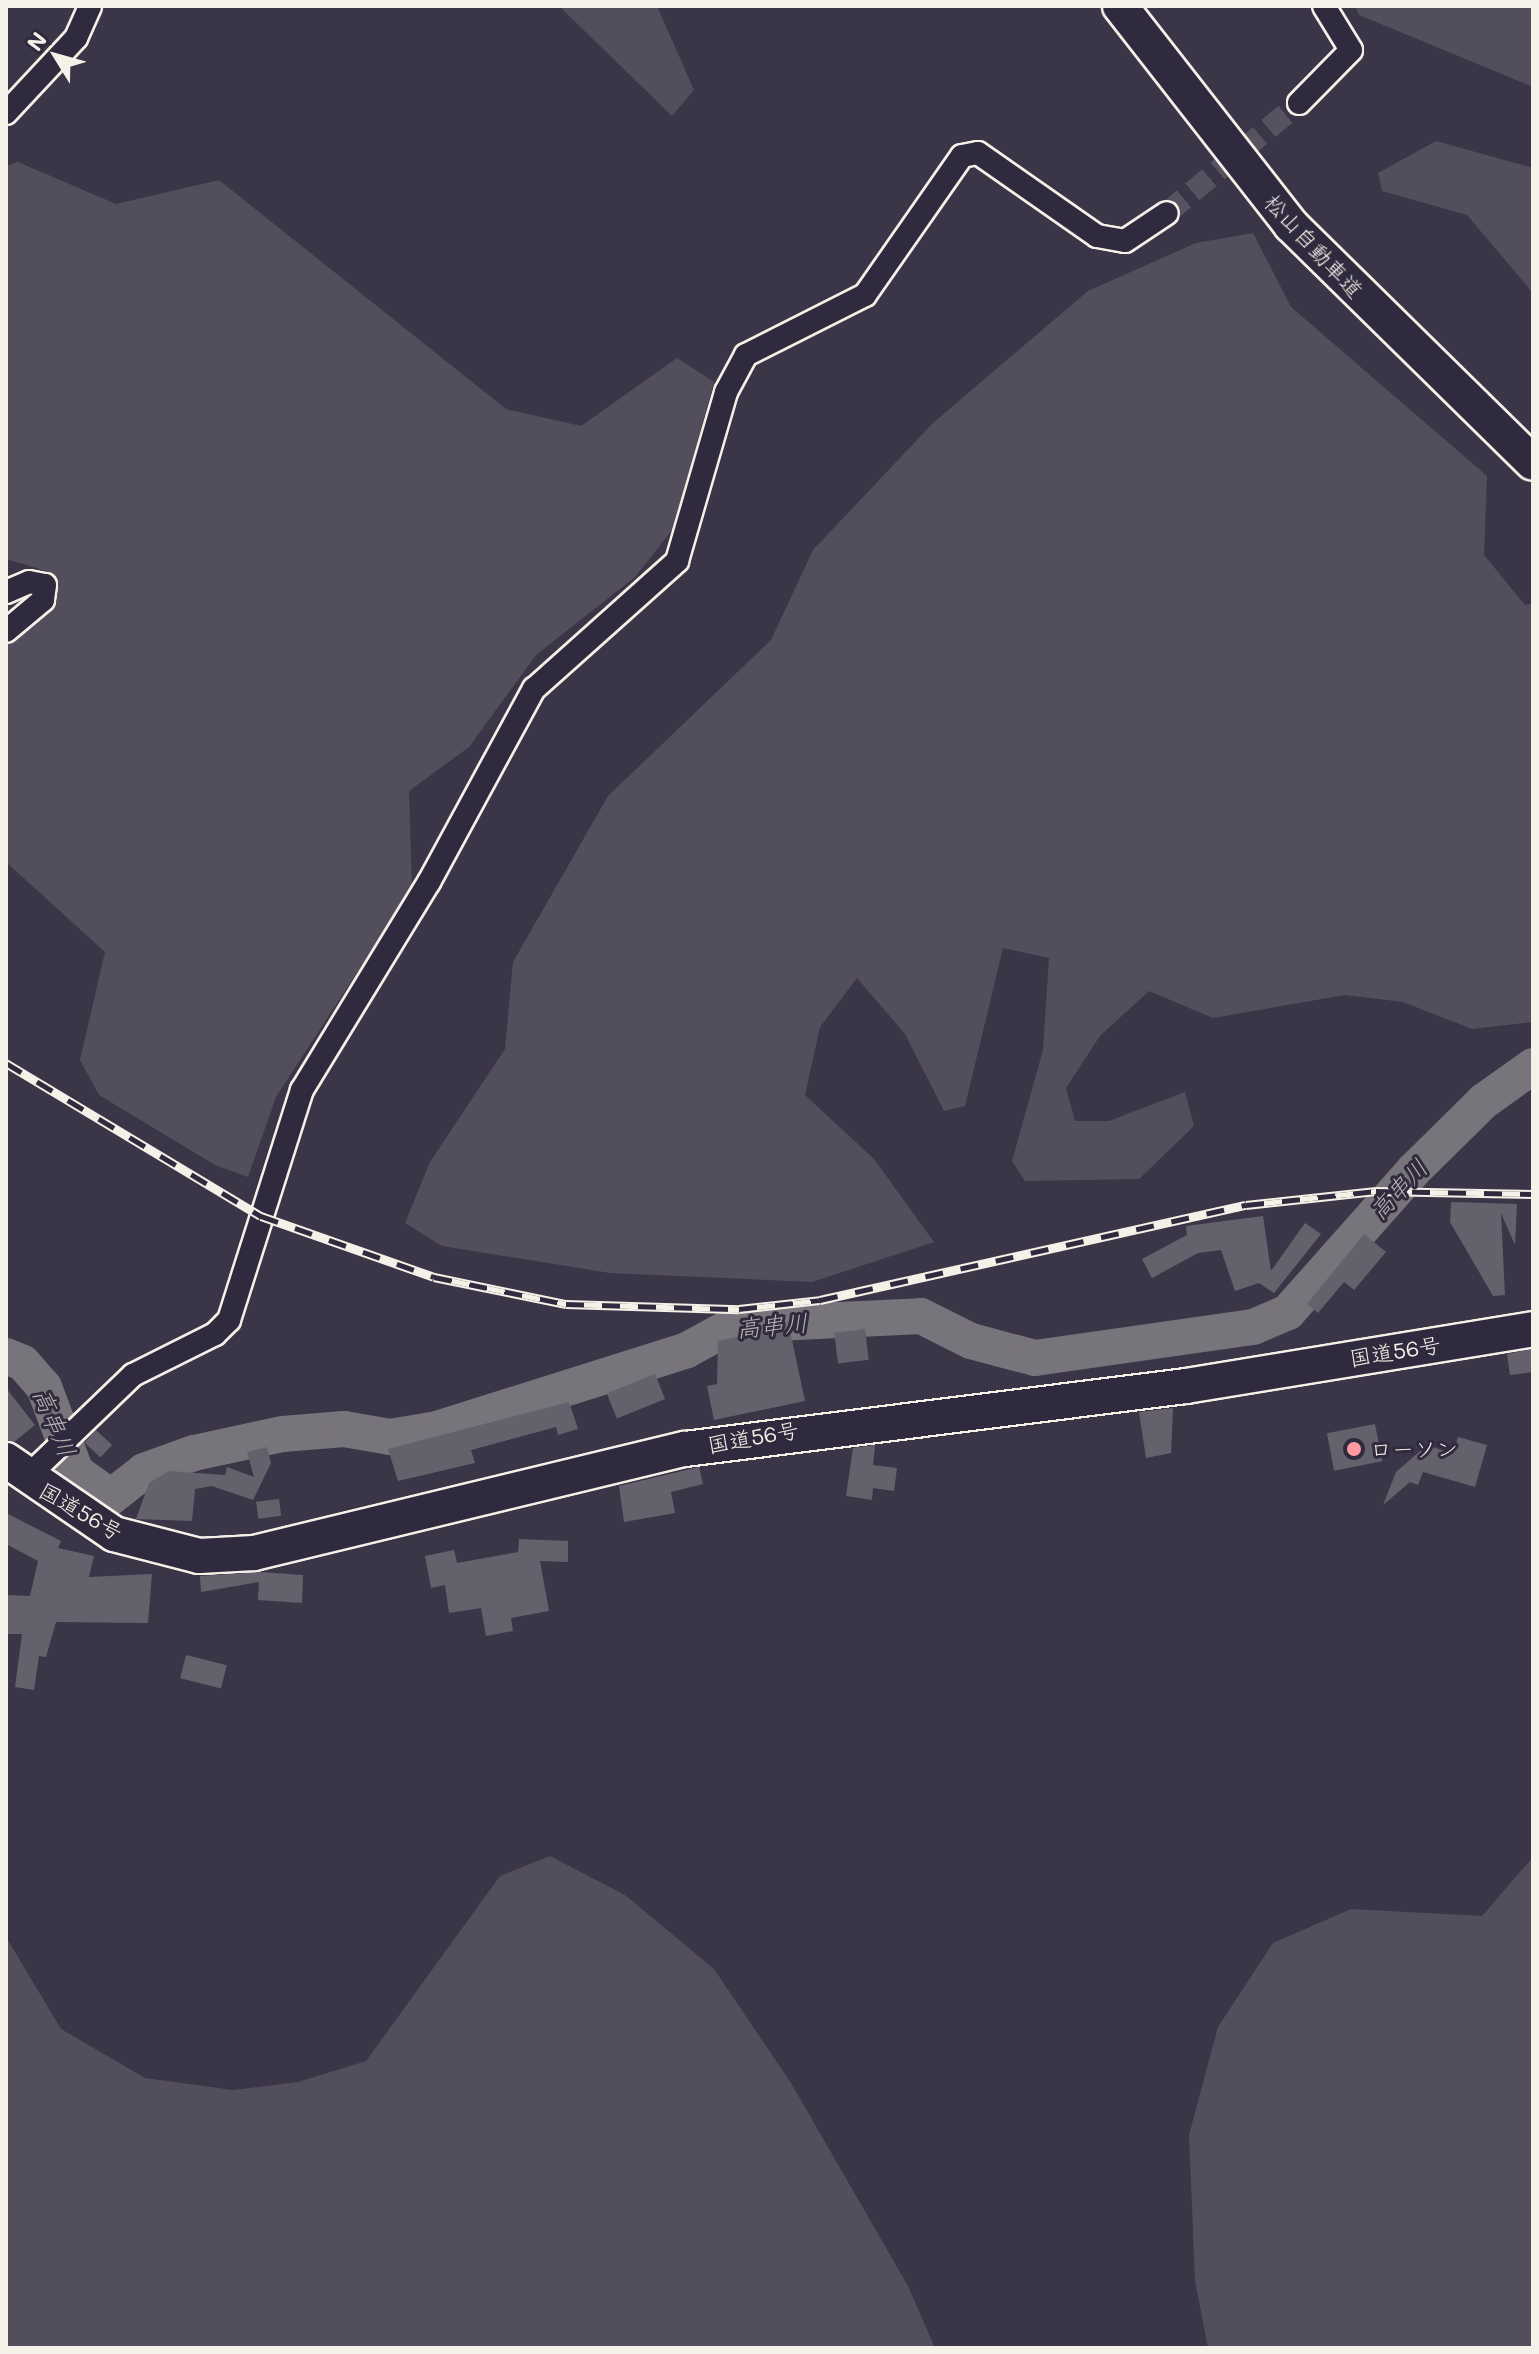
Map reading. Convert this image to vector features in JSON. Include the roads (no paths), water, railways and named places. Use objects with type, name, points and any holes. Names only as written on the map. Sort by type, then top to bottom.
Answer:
[{"type":"highway","name":"松山自動車道","points":[[1120,6],[1291,225],[1533,463]]},
{"type":"highway","name":"国道56号","points":[[27,1464],[114,1534],[199,1556],[254,1553],[685,1449],[1186,1386],[1533,1329]]},
{"type":"street","points":[[6,113],[76,38],[90,6]]},
{"type":"street","points":[[1299,103],[1351,50],[1324,6]]},
{"type":"street","points":[[27,1464],[75,1428],[133,1375],[215,1334],[229,1320],[302,1090],[429,882],[534,689],[677,561],[726,392],[746,355],[865,295],[962,156],[978,153],[1097,236],[1125,241],[1167,213]]},
{"type":"street","points":[[6,592],[29,582],[45,585],[43,600],[6,631]]},
{"type":"waterway","name":"高串川","points":[[6,1356],[23,1363],[44,1387],[76,1472],[111,1497],[144,1471],[194,1453],[283,1434],[344,1429],[390,1437],[437,1429],[687,1350],[733,1325],[921,1316],[971,1341],[1035,1358],[1253,1327],[1288,1312],[1413,1171],[1484,1101],[1533,1066]]},
{"type":"tunnel","points":[[1167,213],[1299,103]]},
{"type":"railway","points":[[6,1063],[261,1216],[434,1277],[566,1304],[739,1309],[820,1300],[1246,1205],[1376,1191],[1533,1194]]},
{"type":"place","name":"ローソン","points":[[1354,1449]]}]
